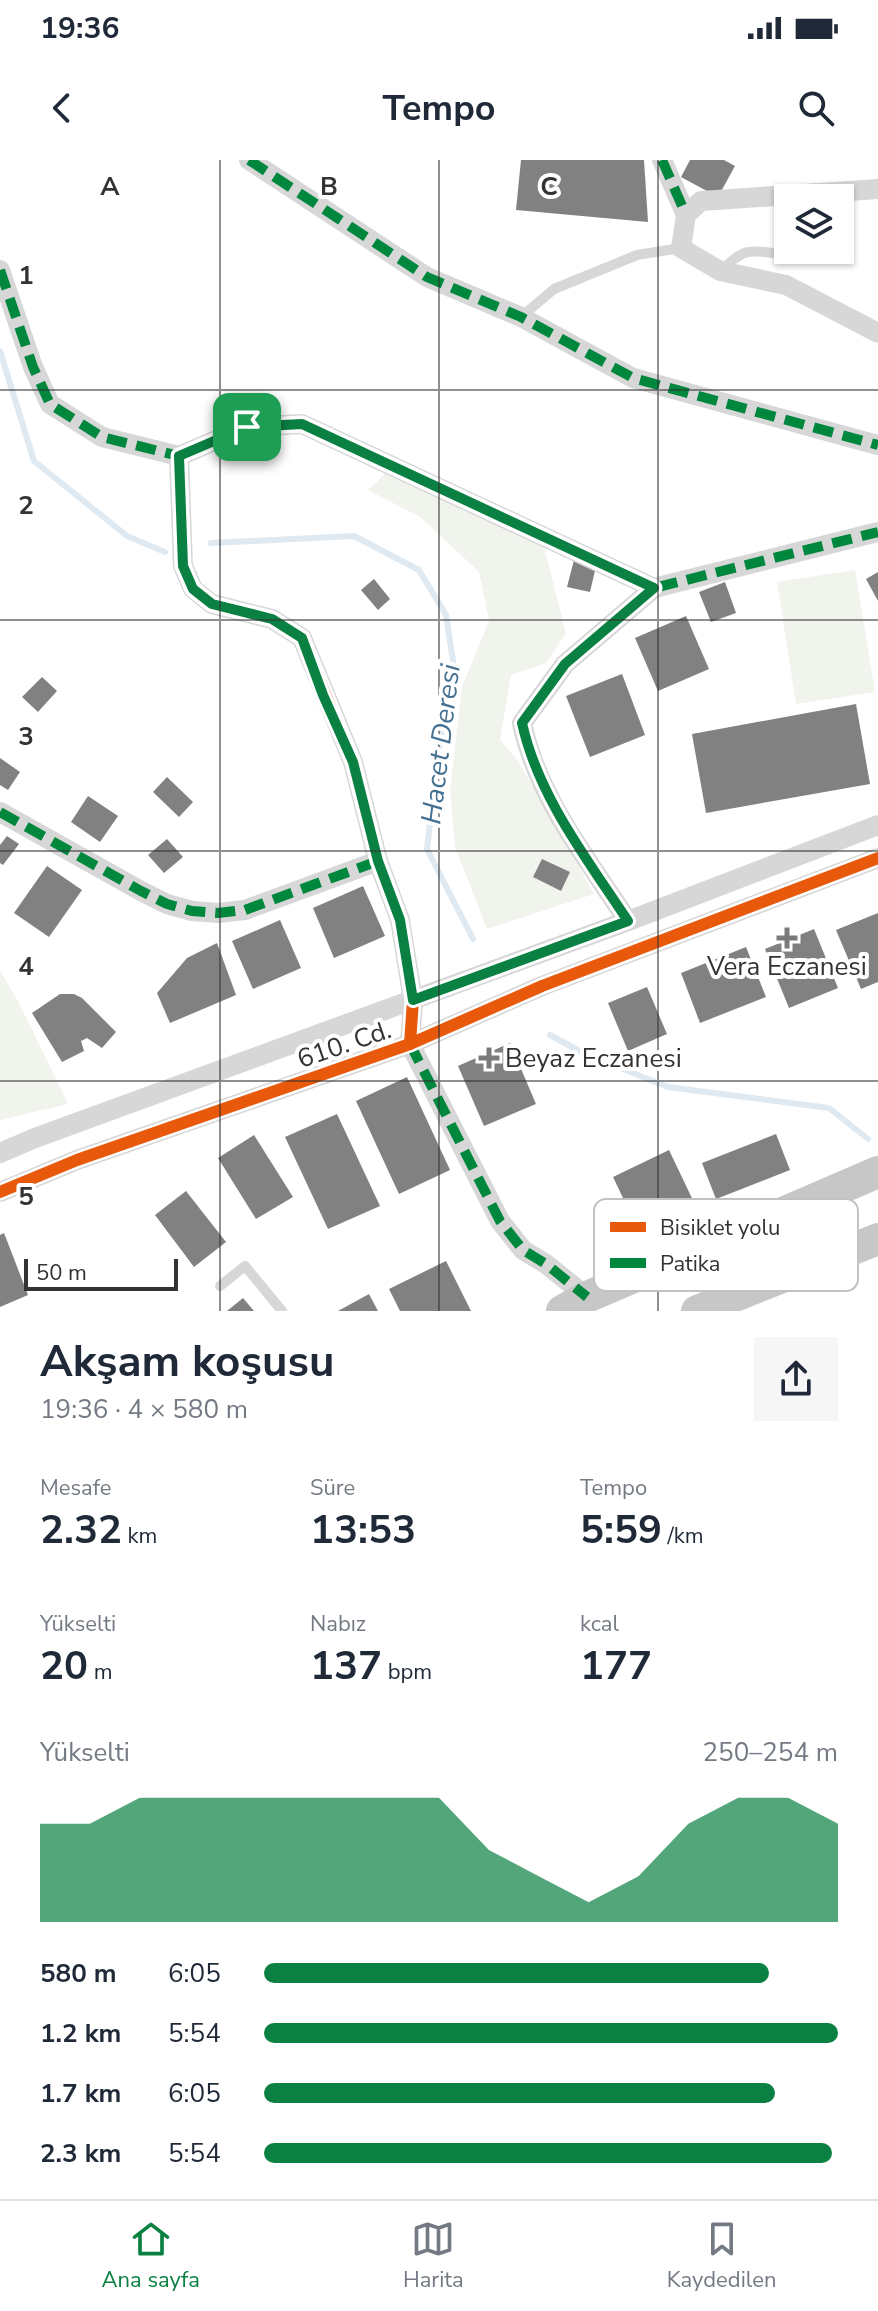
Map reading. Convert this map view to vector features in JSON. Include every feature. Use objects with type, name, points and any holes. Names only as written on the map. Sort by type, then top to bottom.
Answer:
[{"type":"highway","points":[[816,1199],[878,1172]]},
{"type":"highway","points":[[858,1247],[878,1239]]},
{"type":"highway","points":[[574,1304],[604,1291]]},
{"type":"highway","points":[[697,1311],[747,1291]]},
{"type":"street","points":[[249,160],[427,277],[521,317],[633,378],[878,445]]},
{"type":"street","points":[[662,160],[686,215],[681,248],[720,271],[786,285],[878,333]]},
{"type":"street","points":[[686,215],[701,201],[878,189]]},
{"type":"street","points":[[0,270],[33,367],[50,404],[102,437],[179,456],[247,427],[302,424],[654,588]]},
{"type":"street","points":[[179,456],[183,566],[193,589],[212,604],[272,619],[302,638],[353,762],[378,861],[400,920],[413,1000],[410,1044],[500,1221],[523,1250],[546,1264],[574,1304]]},
{"type":"street","points":[[628,921],[561,819],[528,750],[522,723],[565,664],[654,588],[878,532]]},
{"type":"street","points":[[0,812],[141,891],[167,904],[192,911],[218,913],[245,910],[378,861]]},
{"type":"street","name":"610. Cd.","points":[[0,1153],[628,921],[878,825]]},
{"type":"street","name":"610. Cd.","points":[[0,1192],[77,1160],[410,1044],[542,986],[878,858]]},
{"type":"lane","points":[[521,317],[554,289],[637,255],[681,248]]},
{"type":"lane","points":[[720,271],[738,255],[753,250],[772,253]]},
{"type":"lane","points":[[220,1286],[245,1266],[282,1311]]},
{"type":"shaded area","points":[[387,472],[543,543],[566,633],[546,663],[511,675],[500,740],[518,761],[594,894],[487,929],[455,847],[450,790],[462,687],[489,621],[479,572],[420,517],[368,490]]},
{"type":"shaded area","points":[[855,570],[875,692],[796,704],[777,582]]},
{"type":"shaded area","points":[[0,970],[21,1007],[68,1104],[0,1120]]},
{"type":"building","points":[[521,160],[644,160],[648,222],[516,210]]},
{"type":"building","points":[[690,160],[724,160],[735,166],[718,197],[681,177]]},
{"type":"building","points":[[575,556],[597,562],[590,592],[567,587]]},
{"type":"building","points":[[878,572],[878,601],[866,579]]},
{"type":"building","points":[[374,579],[390,599],[378,610],[361,590]]},
{"type":"building","points":[[725,582],[736,613],[711,622],[699,592]]},
{"type":"building","points":[[686,616],[709,669],[658,691],[635,638]]},
{"type":"building","points":[[622,674],[645,735],[590,757],[566,696]]},
{"type":"building","points":[[42,677],[57,691],[38,712],[22,697]]},
{"type":"building","points":[[856,704],[870,784],[706,813],[692,734]]},
{"type":"building","points":[[0,758],[20,772],[8,790],[0,785]]},
{"type":"building","points":[[167,777],[193,802],[179,817],[153,792]]},
{"type":"building","points":[[88,796],[118,816],[100,842],[71,822]]},
{"type":"building","points":[[7,836],[19,844],[3,865],[0,863],[0,845]]},
{"type":"building","points":[[167,839],[183,857],[164,873],[148,855]]},
{"type":"building","points":[[542,859],[570,872],[561,891],[533,877]]},
{"type":"building","points":[[47,866],[82,890],[49,937],[14,913]]},
{"type":"building","points":[[363,886],[385,936],[334,958],[313,908]]},
{"type":"building","points":[[878,913],[878,982],[861,989],[836,930]]},
{"type":"building","points":[[280,920],[301,968],[253,989],[232,941]]},
{"type":"building","points":[[814,929],[838,988],[789,1008],[765,949]]},
{"type":"building","points":[[217,943],[236,995],[170,1023],[157,993],[187,958]]},
{"type":"building","points":[[746,947],[766,997],[700,1023],[681,973]]},
{"type":"building","points":[[647,987],[667,1034],[628,1051],[608,1003]]},
{"type":"building","points":[[60,994],[74,994],[82,998],[116,1032],[102,1048],[87,1038],[81,1041],[84,1051],[62,1062],[32,1013]]},
{"type":"building","points":[[510,1043],[536,1104],[484,1126],[458,1066]]},
{"type":"building","points":[[407,1077],[450,1170],[399,1194],[356,1101]]},
{"type":"building","points":[[337,1114],[380,1206],[328,1229],[285,1137]]},
{"type":"building","points":[[776,1134],[790,1170],[716,1199],[702,1163]]},
{"type":"building","points":[[254,1135],[293,1197],[256,1219],[218,1158]]},
{"type":"building","points":[[669,1150],[692,1199],[623,1199],[613,1177]]},
{"type":"building","points":[[186,1191],[226,1242],[194,1267],[155,1215]]},
{"type":"building","points":[[4,1233],[28,1295],[0,1307],[0,1235]]},
{"type":"building","points":[[446,1261],[471,1311],[400,1311],[389,1289]]},
{"type":"building","points":[[369,1294],[378,1311],[338,1311]]},
{"type":"building","points":[[243,1298],[254,1311],[227,1311]]},
{"type":"waterway","name":"Hacet Deresi","points":[[0,351],[34,461],[127,536],[165,552]]},
{"type":"waterway","name":"Hacet Deresi","points":[[211,543],[354,536],[419,570],[446,615],[453,661],[427,849],[473,939]]},
{"type":"waterway","name":"Hacet Deresi","points":[[550,1035],[583,1053],[668,1087],[829,1108],[868,1139]]},
{"type":"marked path","points":[[249,160],[427,277],[521,317],[633,378],[878,445]]},
{"type":"marked path","points":[[662,160],[686,215]]},
{"type":"marked path","points":[[0,270],[33,367],[50,404],[102,437],[179,456]]},
{"type":"marked path","points":[[628,921],[551,801],[529,750],[522,723],[565,664],[654,588],[878,532]]},
{"type":"marked path","points":[[0,812],[141,891],[167,904],[192,911],[218,913],[245,910],[378,861]]},
{"type":"marked path","points":[[410,1044],[500,1221],[523,1250],[587,1297]]},
{"type":"cycle path","points":[[410,1044],[413,1000],[400,920],[378,861],[353,762],[302,638],[272,619],[212,604],[193,589],[183,566],[179,456],[247,427],[302,424],[654,588]]},
{"type":"cycle path","points":[[0,1192],[77,1160],[410,1044],[542,986],[878,858]]},
{"type":"place","name":"Vera Eczanesi","points":[[787,938]]},
{"type":"place","name":"Beyaz Eczanesi","points":[[489,1058]]},
{"type":"route","points":[[302,424],[654,588],[565,664],[522,723],[528,750],[561,819],[628,921],[413,1000],[400,920],[378,861],[353,762],[302,638],[272,619],[212,604],[193,589],[183,566],[179,456],[247,427],[302,424]]}]
